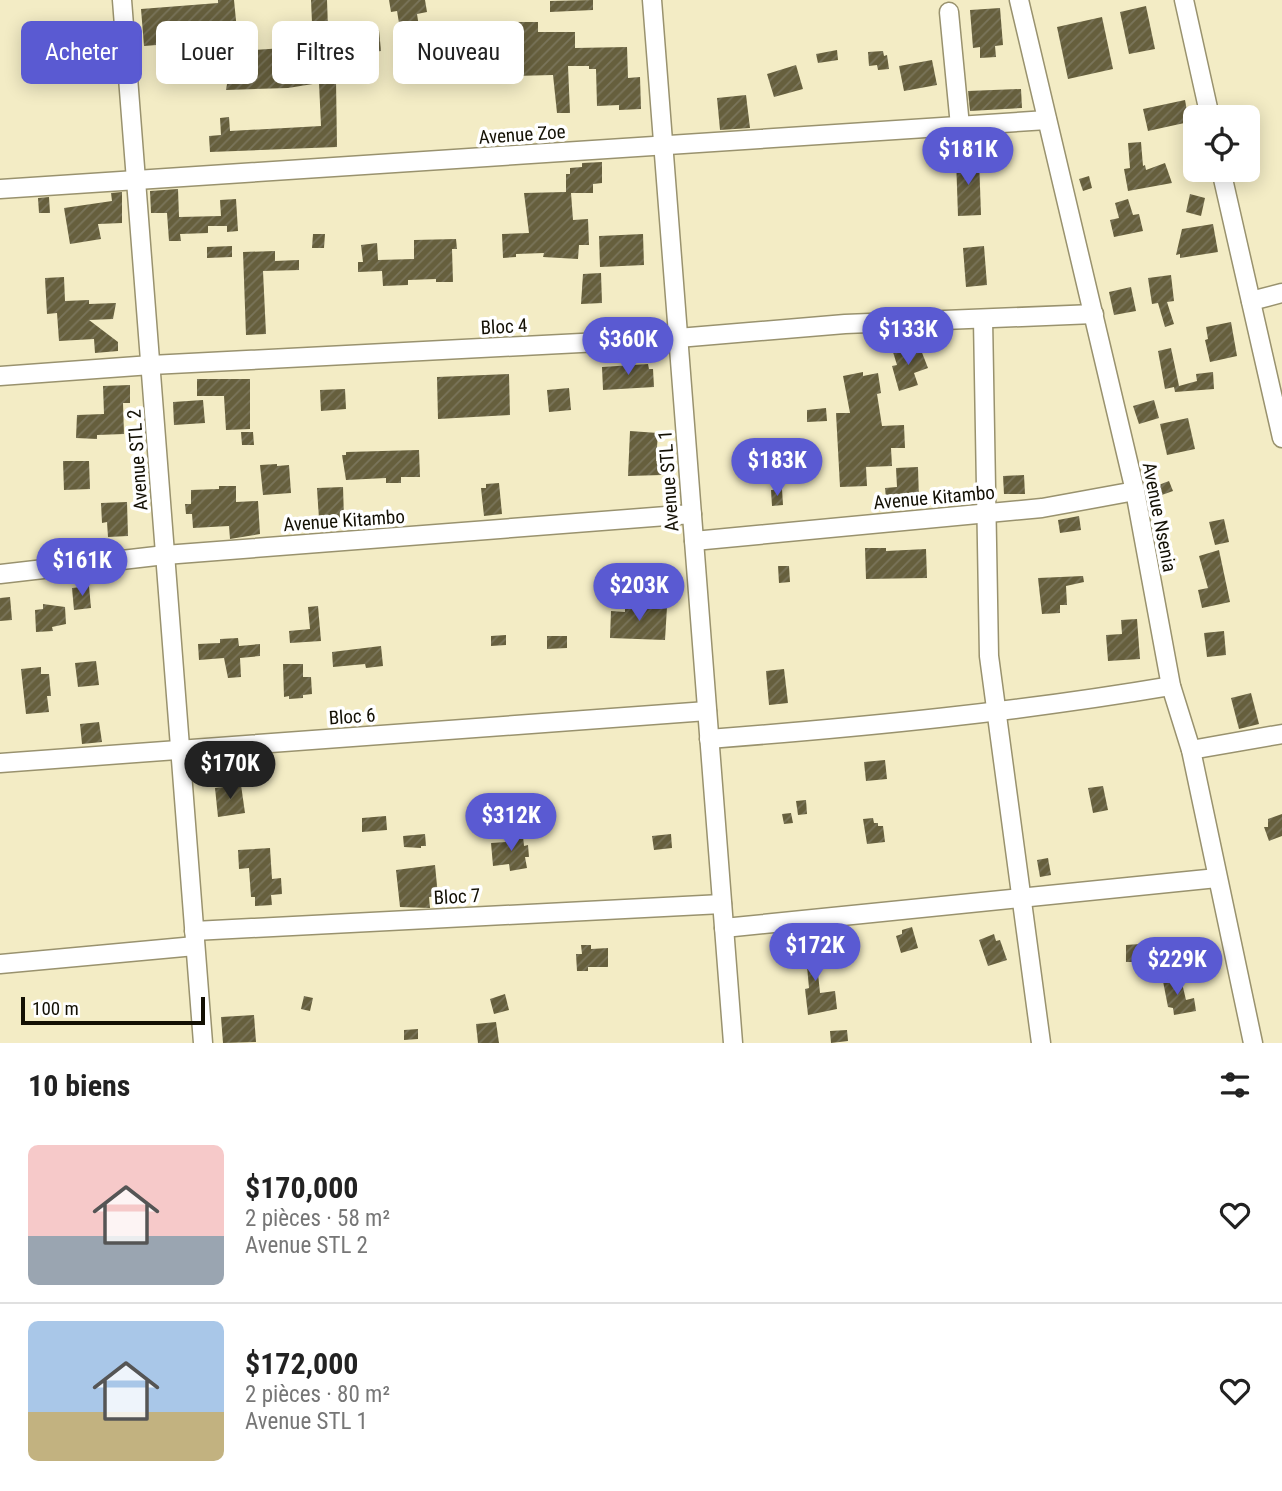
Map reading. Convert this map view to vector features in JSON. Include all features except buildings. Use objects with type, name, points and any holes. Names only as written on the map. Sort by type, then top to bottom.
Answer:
[{"type":"street","name":"Avenue STL 2","points":[[121,0],[203,1043]]},
{"type":"street","name":"Avenue STL 1","points":[[652,0],[733,1043]]},
{"type":"street","name":"Avenue Nsenia","points":[[1019,0],[1135,491],[1171,686],[1191,750],[1253,1043]]},
{"type":"street","points":[[1184,0],[1207,105]]},
{"type":"street","points":[[949,12],[960,126]]},
{"type":"street","name":"Avenue Zoe","points":[[0,189],[1047,120]]},
{"type":"street","points":[[1225,182],[1282,438]]},
{"type":"street","points":[[1251,301],[1282,293]]},
{"type":"street","name":"Bloc 4","points":[[0,376],[151,365],[678,338],[845,324],[1094,314]]},
{"type":"street","points":[[983,319],[989,656],[1041,1043]]},
{"type":"street","name":"Avenue Kitambo","points":[[694,541],[1042,508],[1135,491]]},
{"type":"street","name":"Avenue Kitambo","points":[[0,574],[165,555],[692,514]]},
{"type":"street","points":[[709,739],[851,728],[995,712],[1171,686]]},
{"type":"street","name":"Bloc 6","points":[[0,763],[707,711]]},
{"type":"street","points":[[1191,750],[1282,734]]},
{"type":"street","points":[[723,928],[1217,878]]},
{"type":"street","name":"Bloc 7","points":[[0,964],[195,938],[722,904]]}]
